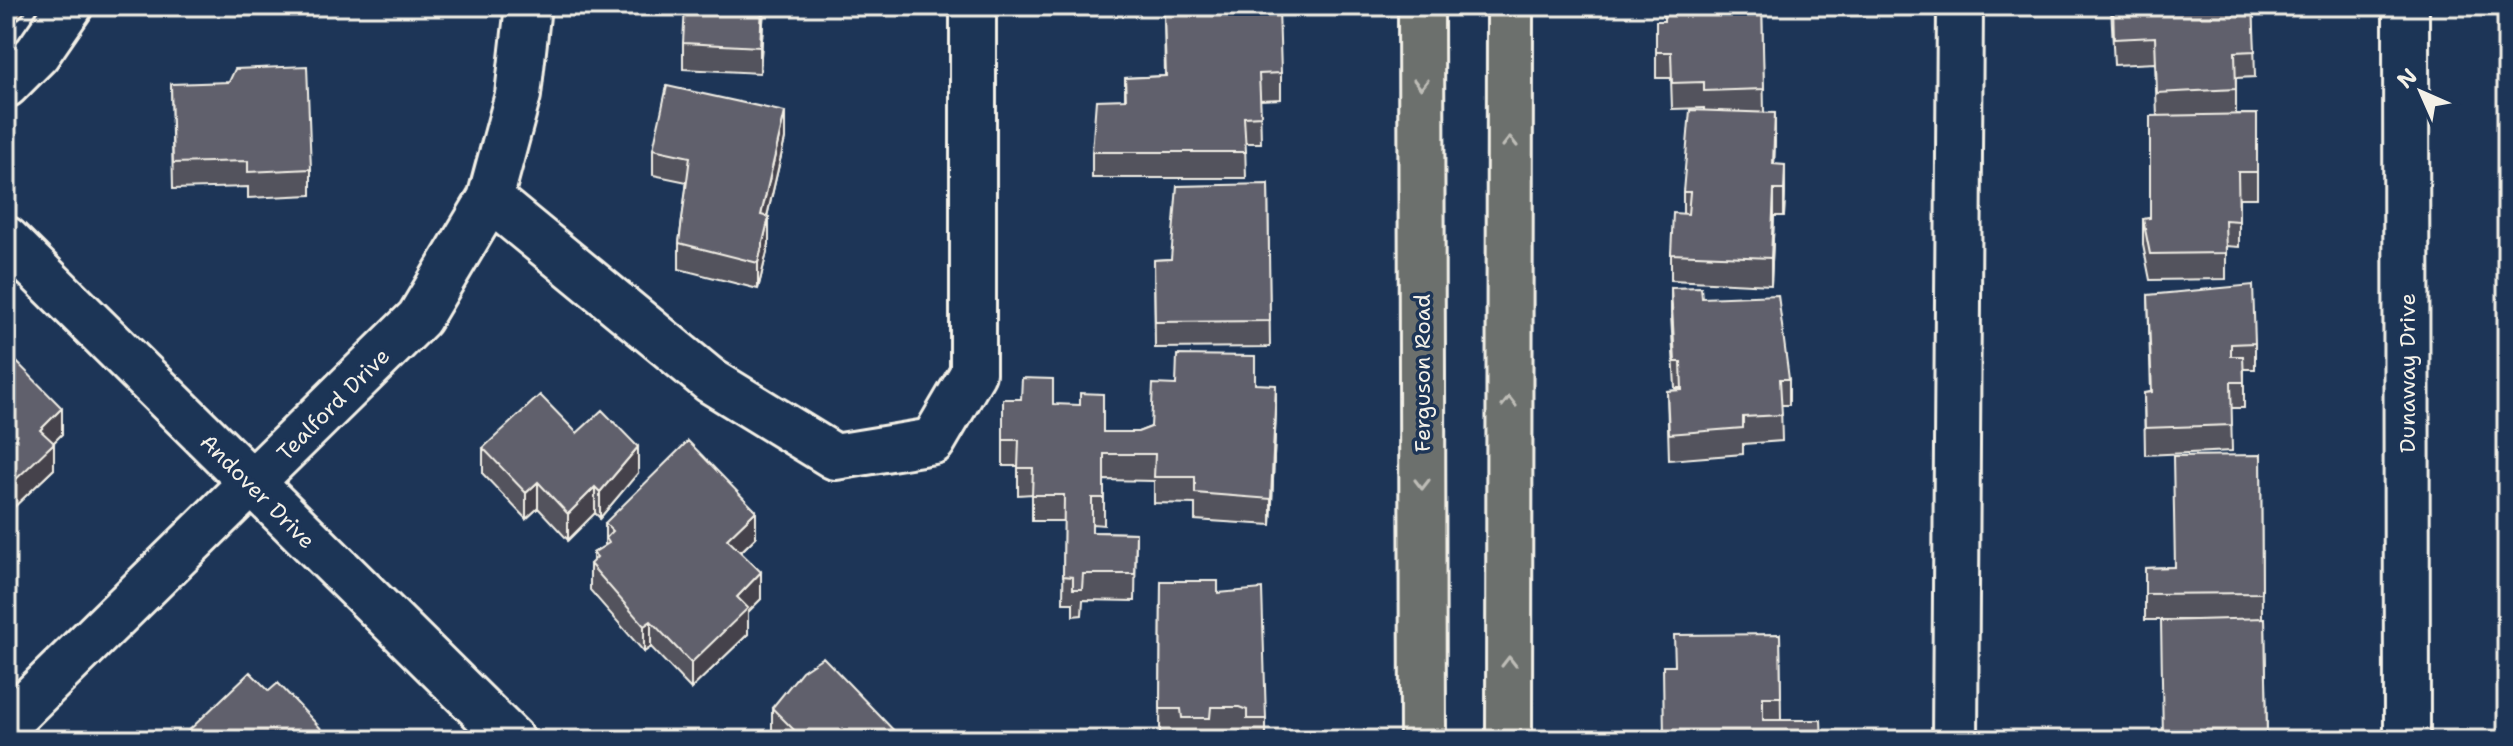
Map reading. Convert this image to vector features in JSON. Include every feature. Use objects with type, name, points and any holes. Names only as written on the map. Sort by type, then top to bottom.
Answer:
[{"type":"main road","name":"Ferguson Road","points":[[1421,6],[1423,740]]},
{"type":"main road","points":[[1509,740],[1510,6]]},
{"type":"street","points":[[6,85],[37,54],[70,6]]},
{"type":"street","name":"Tealford Drive","points":[[6,724],[419,318],[490,199],[518,95],[528,6]]},
{"type":"street","points":[[490,199],[711,381],[835,457],[933,441],[973,373],[973,6]]},
{"type":"street","points":[[1955,740],[1960,6]]},
{"type":"street","name":"Dunaway Drive","points":[[2406,6],[2407,740]]},
{"type":"street","name":"Andover Drive","points":[[6,239],[251,486],[512,740]]},
{"type":"building","points":[[685,6],[762,6],[760,47],[683,43]]},
{"type":"building","points":[[1677,6],[1762,6],[1764,89],[1704,91],[1704,82],[1672,83],[1671,52],[1656,52],[1656,21],[1664,21],[1664,11],[1677,10]]},
{"type":"building","points":[[2113,6],[2253,6],[2255,51],[2235,52],[2236,89],[2157,93],[2155,37],[2114,39]]},
{"type":"building","points":[[1279,8],[1281,73],[1259,74],[1261,116],[1244,117],[1246,152],[1092,152],[1096,100],[1126,99],[1125,78],[1166,76],[1164,14]]},
{"type":"building","points":[[307,66],[311,169],[248,172],[248,161],[173,163],[171,84],[229,82],[235,69]]},
{"type":"building","points":[[667,86],[785,112],[761,215],[769,217],[758,263],[679,243],[690,157],[653,149]]},
{"type":"building","points":[[1690,110],[1775,113],[1773,164],[1785,165],[1784,190],[1774,190],[1771,258],[1671,254],[1673,213],[1688,214],[1690,192],[1683,192]]},
{"type":"building","points":[[2257,114],[2257,172],[2238,172],[2239,221],[2225,220],[2226,253],[2150,254],[2143,219],[2150,218],[2150,116]]},
{"type":"building","points":[[1268,184],[1270,321],[1155,322],[1154,260],[1171,259],[1177,186]]},
{"type":"building","points":[[2253,285],[2255,343],[2231,344],[2231,356],[2243,356],[2244,382],[2231,382],[2232,425],[2145,428],[2144,393],[2152,392],[2148,295]]},
{"type":"building","points":[[1701,287],[1702,298],[1778,295],[1789,379],[1780,379],[1782,415],[1743,417],[1743,428],[1669,434],[1667,391],[1682,390],[1681,362],[1675,362],[1671,288]]},
{"type":"building","points":[[6,351],[62,408],[40,430],[54,443],[11,484],[6,478]]},
{"type":"building","points":[[1177,355],[1255,356],[1255,384],[1276,385],[1271,499],[1195,493],[1195,477],[1154,477],[1155,454],[1104,454],[1104,498],[1092,498],[1092,532],[1136,533],[1135,574],[1083,574],[1082,589],[1073,589],[1073,577],[1063,576],[1064,495],[1032,495],[1033,468],[1018,468],[1019,440],[1003,440],[1003,399],[1021,399],[1022,378],[1053,379],[1053,404],[1080,405],[1080,393],[1103,394],[1103,432],[1138,432],[1151,427],[1153,384],[1176,385]]},
{"type":"building","points":[[540,395],[577,433],[602,410],[638,447],[600,492],[595,487],[568,514],[538,482],[526,493],[483,448]]},
{"type":"building","points":[[688,441],[756,511],[727,539],[761,572],[737,597],[748,608],[691,663],[651,621],[644,626],[590,564],[597,557],[593,553],[609,543],[606,538],[613,531],[605,523]]},
{"type":"building","points":[[2261,455],[2262,593],[2145,594],[2145,568],[2175,567],[2173,456]]},
{"type":"building","points":[[1161,581],[1218,581],[1218,593],[1262,589],[1266,719],[1247,719],[1247,710],[1239,707],[1211,707],[1210,718],[1182,718],[1181,709],[1160,709]]},
{"type":"building","points":[[2265,618],[2267,739],[2163,740],[2161,621]]},
{"type":"building","points":[[1780,634],[1781,697],[1763,697],[1763,720],[1821,720],[1822,740],[1664,740],[1663,666],[1675,666],[1674,635]]},
{"type":"building","points":[[823,657],[903,740],[804,740],[772,708],[802,671]]},
{"type":"building","points":[[250,672],[269,691],[278,683],[325,733],[316,740],[181,738]]}]
